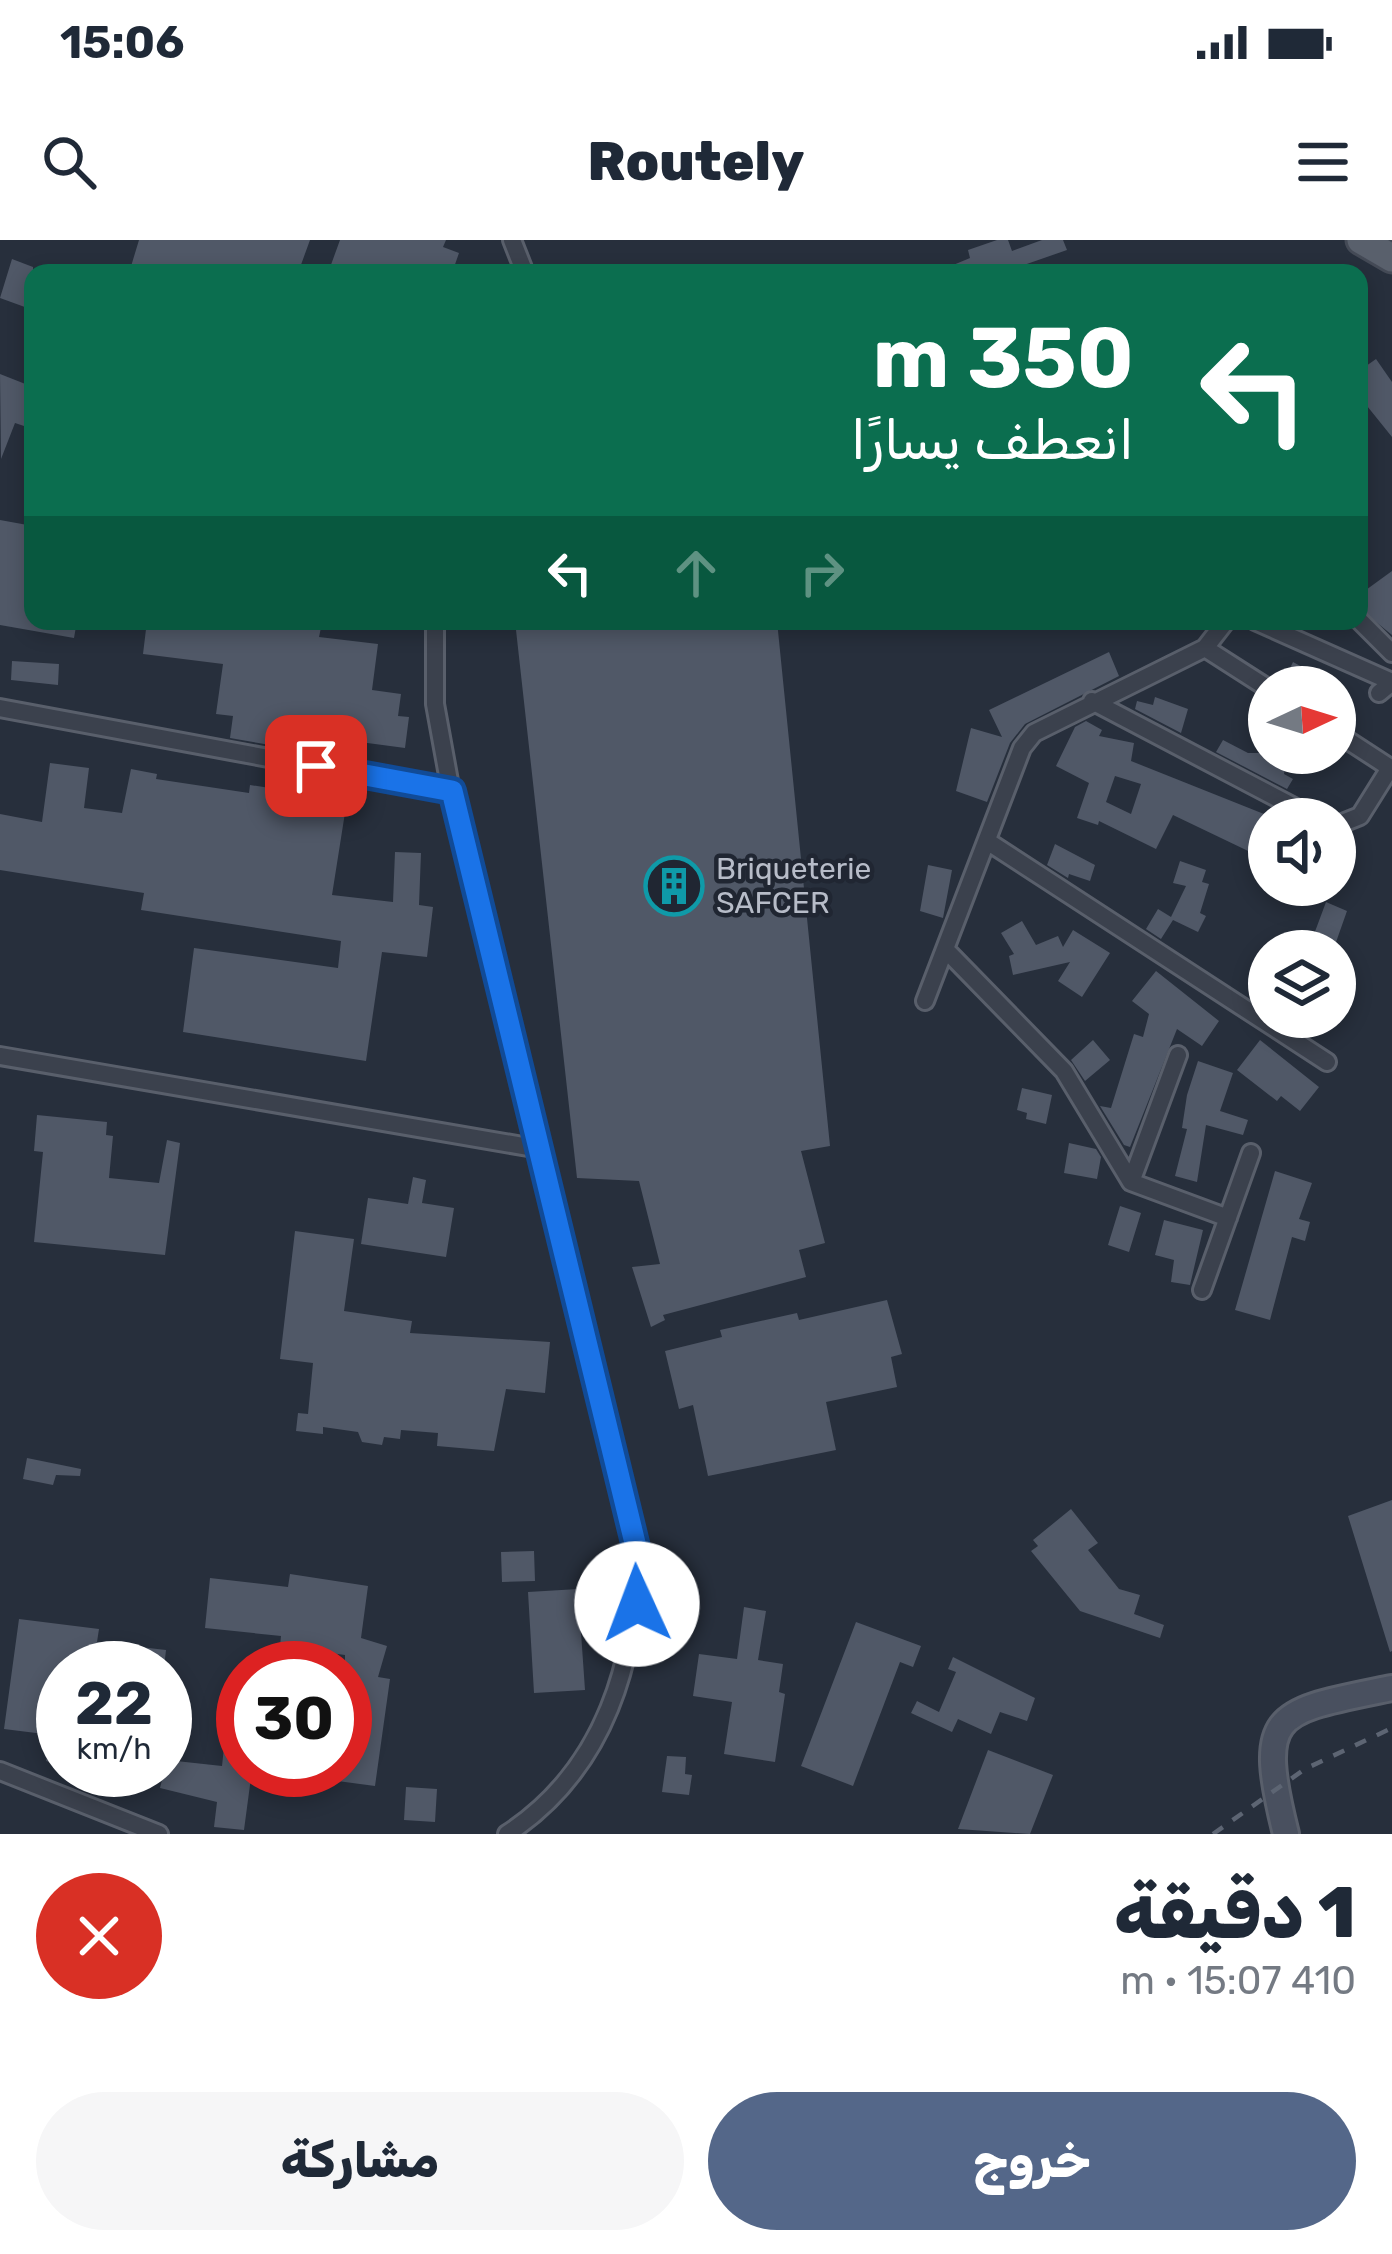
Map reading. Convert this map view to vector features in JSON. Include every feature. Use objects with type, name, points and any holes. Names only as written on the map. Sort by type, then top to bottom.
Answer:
[{"type":"main road","points":[[1286,1834],[1270,1760],[1271,1740],[1279,1728],[1314,1704],[1392,1688]]},
{"type":"street","points":[[1368,629],[1392,653]]},
{"type":"street","points":[[436,630],[435,704],[452,791],[636,1547],[637,1604],[623,1678],[598,1737],[559,1788],[507,1834]]},
{"type":"street","points":[[926,1001],[1022,748],[1034,733],[1091,701],[1205,648],[1219,630]]},
{"type":"street","points":[[1275,630],[1392,682],[1379,694]]},
{"type":"street","points":[[1205,648],[1248,676]]},
{"type":"street","points":[[1091,701],[1277,798]]},
{"type":"street","points":[[0,708],[452,791]]},
{"type":"street","points":[[1356,746],[1391,768],[1356,818]]},
{"type":"street","points":[[987,842],[1328,1062]]},
{"type":"street","points":[[946,950],[1064,1071],[1131,1182],[1228,1218]]},
{"type":"street","points":[[1131,1182],[1178,1055]]},
{"type":"street","points":[[0,1056],[539,1149]]},
{"type":"street","points":[[1202,1290],[1251,1153]]},
{"type":"street","points":[[0,1771],[159,1834]]},
{"type":"building","points":[[139,240],[310,240],[301,264],[132,264]]},
{"type":"building","points":[[340,240],[446,240],[443,247],[459,253],[455,264],[331,264]]},
{"type":"building","points":[[997,240],[1008,240],[1012,251],[1042,240],[1063,240],[1067,250],[1027,264],[956,264],[970,258],[968,250]]},
{"type":"building","points":[[12,259],[25,264],[24,307],[0,298]]},
{"type":"building","points":[[1376,359],[1392,382],[1392,437],[1368,407],[1368,365]]},
{"type":"building","points":[[0,374],[24,383],[24,426],[15,423],[1,459]]},
{"type":"building","points":[[0,520],[24,524],[24,629],[0,625]]},
{"type":"building","points":[[1392,571],[1392,635],[1368,615],[1368,588]]},
{"type":"building","points":[[28,630],[75,630],[74,638]]},
{"type":"building","points":[[146,630],[320,630],[319,637],[378,644],[372,690],[401,694],[398,716],[409,717],[405,748],[360,742],[358,760],[230,738],[233,716],[216,714],[223,664],[143,654]]},
{"type":"building","name":"Briqueterie SAFCER","points":[[516,630],[778,630],[830,1146],[801,1151],[825,1243],[799,1250],[806,1277],[663,1315],[665,1320],[651,1327],[632,1267],[660,1264],[639,1181],[577,1178]]},
{"type":"building","points":[[1109,652],[1119,676],[1025,724],[1010,743],[987,802],[956,791],[971,728],[1002,737],[989,710]]},
{"type":"building","points":[[12,661],[59,664],[58,685],[11,680]]},
{"type":"building","points":[[1155,697],[1188,709],[1181,733],[1135,709],[1137,701],[1153,705]]},
{"type":"building","points":[[1086,721],[1102,730],[1099,736],[1134,743],[1131,761],[1248,808],[1248,851],[1173,815],[1156,849],[1099,821],[1098,825],[1077,818],[1089,783],[1056,766],[1075,727]],"holes":[[[1115,776],[1141,784],[1131,814],[1106,802]]]},
{"type":"building","points":[[1223,740],[1248,753],[1248,769],[1216,752]]},
{"type":"building","points":[[50,763],[89,768],[84,808],[122,813],[131,769],[157,774],[156,779],[249,793],[250,785],[347,800],[332,895],[393,902],[395,852],[421,853],[419,905],[433,907],[427,957],[382,952],[366,1061],[183,1032],[194,948],[338,968],[341,941],[141,910],[144,893],[0,870],[0,814],[42,822]]},
{"type":"building","points":[[1258,774],[1284,774],[1293,779],[1287,789]]},
{"type":"building","points":[[1055,844],[1095,865],[1090,881],[1069,874],[1068,878],[1047,865]]},
{"type":"building","points":[[1180,861],[1206,870],[1202,882],[1209,884],[1200,913],[1206,916],[1198,932],[1173,920],[1161,939],[1146,929],[1158,909],[1171,917],[1186,886],[1173,883]]},
{"type":"building","points":[[928,865],[952,870],[943,918],[920,911]]},
{"type":"building","points":[[1325,906],[1347,911],[1340,930],[1316,930]]},
{"type":"building","points":[[1022,921],[1036,945],[1058,936],[1063,947],[1073,930],[1110,953],[1082,997],[1058,981],[1070,962],[1013,975],[1009,956],[1014,954],[1001,933]]},
{"type":"building","points":[[1156,971],[1219,1021],[1202,1046],[1177,1029],[1130,1147],[1124,1145],[1100,1106],[1111,1108],[1134,1034],[1143,1037],[1149,1014],[1132,1001]]},
{"type":"building","points":[[1093,1040],[1110,1060],[1085,1081],[1071,1060]]},
{"type":"building","points":[[1260,1040],[1319,1087],[1300,1111],[1281,1096],[1277,1101],[1237,1070]]},
{"type":"building","points":[[1198,1061],[1233,1073],[1220,1111],[1248,1120],[1243,1135],[1206,1125],[1197,1182],[1175,1176],[1187,1129],[1182,1128],[1187,1095]]},
{"type":"building","points":[[1022,1088],[1052,1095],[1046,1124],[1026,1119],[1027,1113],[1017,1110]]},
{"type":"building","points":[[37,1115],[107,1122],[106,1135],[113,1136],[109,1178],[159,1183],[167,1140],[180,1143],[165,1255],[34,1242],[43,1152],[34,1151]]},
{"type":"building","points":[[1069,1143],[1096,1149],[1101,1157],[1097,1179],[1064,1173]]},
{"type":"building","points":[[1275,1171],[1312,1183],[1299,1219],[1310,1222],[1305,1241],[1292,1237],[1270,1320],[1235,1310]]},
{"type":"building","points":[[413,1177],[426,1180],[422,1203],[454,1208],[446,1257],[361,1244],[368,1198],[408,1204]]},
{"type":"building","points":[[1120,1206],[1141,1213],[1129,1252],[1108,1245]]},
{"type":"building","points":[[1164,1220],[1203,1230],[1190,1285],[1171,1282],[1174,1260],[1155,1255]]},
{"type":"building","points":[[295,1231],[354,1239],[344,1311],[412,1321],[410,1333],[550,1342],[545,1393],[506,1389],[494,1451],[437,1446],[438,1433],[401,1430],[400,1439],[384,1437],[382,1445],[362,1442],[358,1432],[323,1427],[323,1434],[296,1431],[298,1413],[308,1414],[313,1363],[280,1359]]},
{"type":"building","points":[[887,1300],[902,1354],[891,1357],[897,1387],[826,1402],[836,1450],[708,1476],[693,1405],[679,1409],[665,1351],[722,1337],[720,1330],[797,1313],[799,1320]]},
{"type":"building","points":[[27,1458],[81,1469],[80,1476],[56,1475],[53,1485],[23,1479]]},
{"type":"building","points":[[1392,1500],[1392,1651],[1390,1652],[1348,1516]]},
{"type":"building","points":[[1071,1509],[1098,1543],[1088,1550],[1119,1589],[1140,1595],[1134,1614],[1164,1625],[1160,1638],[1080,1611],[1031,1551],[1038,1546],[1033,1540]]},
{"type":"building","points":[[534,1551],[535,1581],[502,1582],[501,1552]]},
{"type":"building","points":[[290,1574],[368,1586],[361,1638],[371,1641],[280,1641],[281,1636],[205,1628],[210,1578],[288,1587]]},
{"type":"building","points":[[578,1589],[585,1690],[534,1693],[528,1592]]},
{"type":"building","points":[[744,1607],[766,1611],[758,1660],[783,1664],[779,1692],[785,1694],[775,1762],[724,1754],[732,1702],[693,1696],[699,1654],[737,1659]]},
{"type":"building","points":[[19,1619],[99,1629],[97,1641],[36,1641],[36,1733],[4,1729]]},
{"type":"building","points":[[856,1622],[921,1646],[913,1667],[900,1662],[853,1786],[801,1766]]},
{"type":"building","points":[[372,1641],[387,1646],[378,1677],[390,1679],[375,1786]]},
{"type":"building","points":[[953,1657],[1035,1698],[1027,1721],[1000,1712],[991,1734],[958,1719],[952,1732],[911,1713],[917,1701],[939,1712],[956,1672],[948,1669]]},
{"type":"building","points":[[988,1750],[1053,1775],[1030,1834],[958,1829]]},
{"type":"building","points":[[667,1756],[686,1757],[685,1774],[692,1775],[689,1795],[662,1792]]},
{"type":"building","points":[[192,1763],[216,1765],[216,1797],[248,1797],[244,1830],[214,1827],[217,1802],[192,1796]]},
{"type":"building","points":[[406,1787],[437,1789],[435,1822],[404,1820]]},
{"type":"railway","points":[[1213,1834],[1305,1769],[1392,1728]]},
{"type":"place","name":"Briqueterie SAFCER","points":[[674,886]]},
{"type":"route","points":[[316,766],[452,791],[636,1547],[637,1604]]}]
